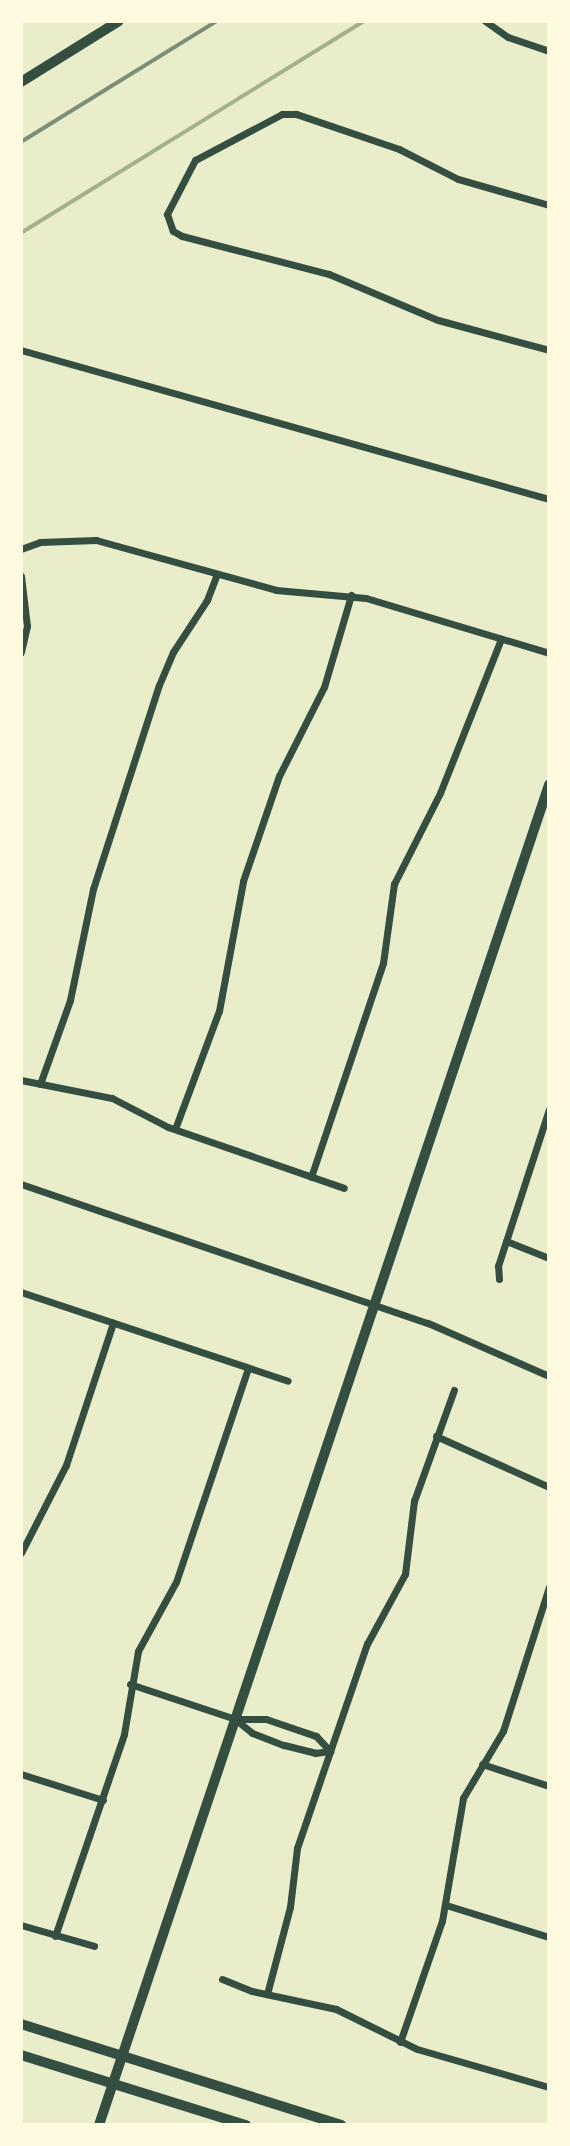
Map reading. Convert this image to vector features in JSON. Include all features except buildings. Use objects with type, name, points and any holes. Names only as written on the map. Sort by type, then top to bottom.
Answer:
[{"type":"main road","points":[[21,2024],[341,2125]]},
{"type":"main road","points":[[21,2055],[246,2125]]},
{"type":"street","points":[[21,82],[119,21]]},
{"type":"street","points":[[485,21],[508,37],[549,51]]},
{"type":"street","points":[[549,205],[458,179],[399,149],[296,114],[282,114],[195,160],[167,214],[169,223],[181,236],[330,274],[438,320],[549,350]]},
{"type":"street","points":[[21,350],[549,499]]},
{"type":"street","points":[[21,548],[40,542],[96,540],[276,590],[351,595],[456,621],[501,639],[549,653]]},
{"type":"street","points":[[40,1084],[71,999],[93,890],[159,685],[173,652],[207,600],[217,574]]},
{"type":"street","points":[[21,576],[27,626],[22,650]]},
{"type":"street","points":[[175,1129],[219,1011],[243,881],[279,776],[324,687],[351,595]]},
{"type":"street","points":[[311,1177],[383,962],[394,884],[440,793],[501,639]]},
{"type":"street","points":[[99,2125],[549,785]]},
{"type":"street","points":[[21,1080],[111,1098],[175,1129],[344,1188]]},
{"type":"street","points":[[499,1279],[506,1241],[549,1110]]},
{"type":"street","points":[[21,1184],[375,1303],[549,1376]]},
{"type":"street","points":[[506,1241],[549,1258]]},
{"type":"street","points":[[21,1292],[288,1381]]},
{"type":"street","points":[[21,1553],[66,1465],[113,1323]]},
{"type":"street","points":[[55,1936],[124,1734],[130,1684],[138,1651],[176,1581],[248,1368]]},
{"type":"street","points":[[267,1994],[290,1907],[297,1848],[366,1644],[405,1574],[414,1501],[454,1390]]},
{"type":"street","points":[[436,1436],[549,1486]]},
{"type":"street","points":[[400,2042],[446,1905],[455,1863],[455,1827],[463,1798],[502,1731],[549,1587]]},
{"type":"street","points":[[130,1684],[235,1719],[265,1719],[317,1736],[330,1751]]},
{"type":"street","points":[[235,1719],[252,1732],[285,1745],[315,1753],[330,1751]]},
{"type":"street","points":[[482,1764],[549,1786]]},
{"type":"street","points":[[21,1774],[103,1800]]},
{"type":"street","points":[[446,1905],[549,1937]]},
{"type":"street","points":[[21,1925],[94,1946]]},
{"type":"street","points":[[222,1979],[267,1994],[336,2009],[400,2042],[549,2087]]},
{"type":"waterway","points":[[21,233],[364,21]]},
{"type":"railway","points":[[21,142],[217,21]]}]
